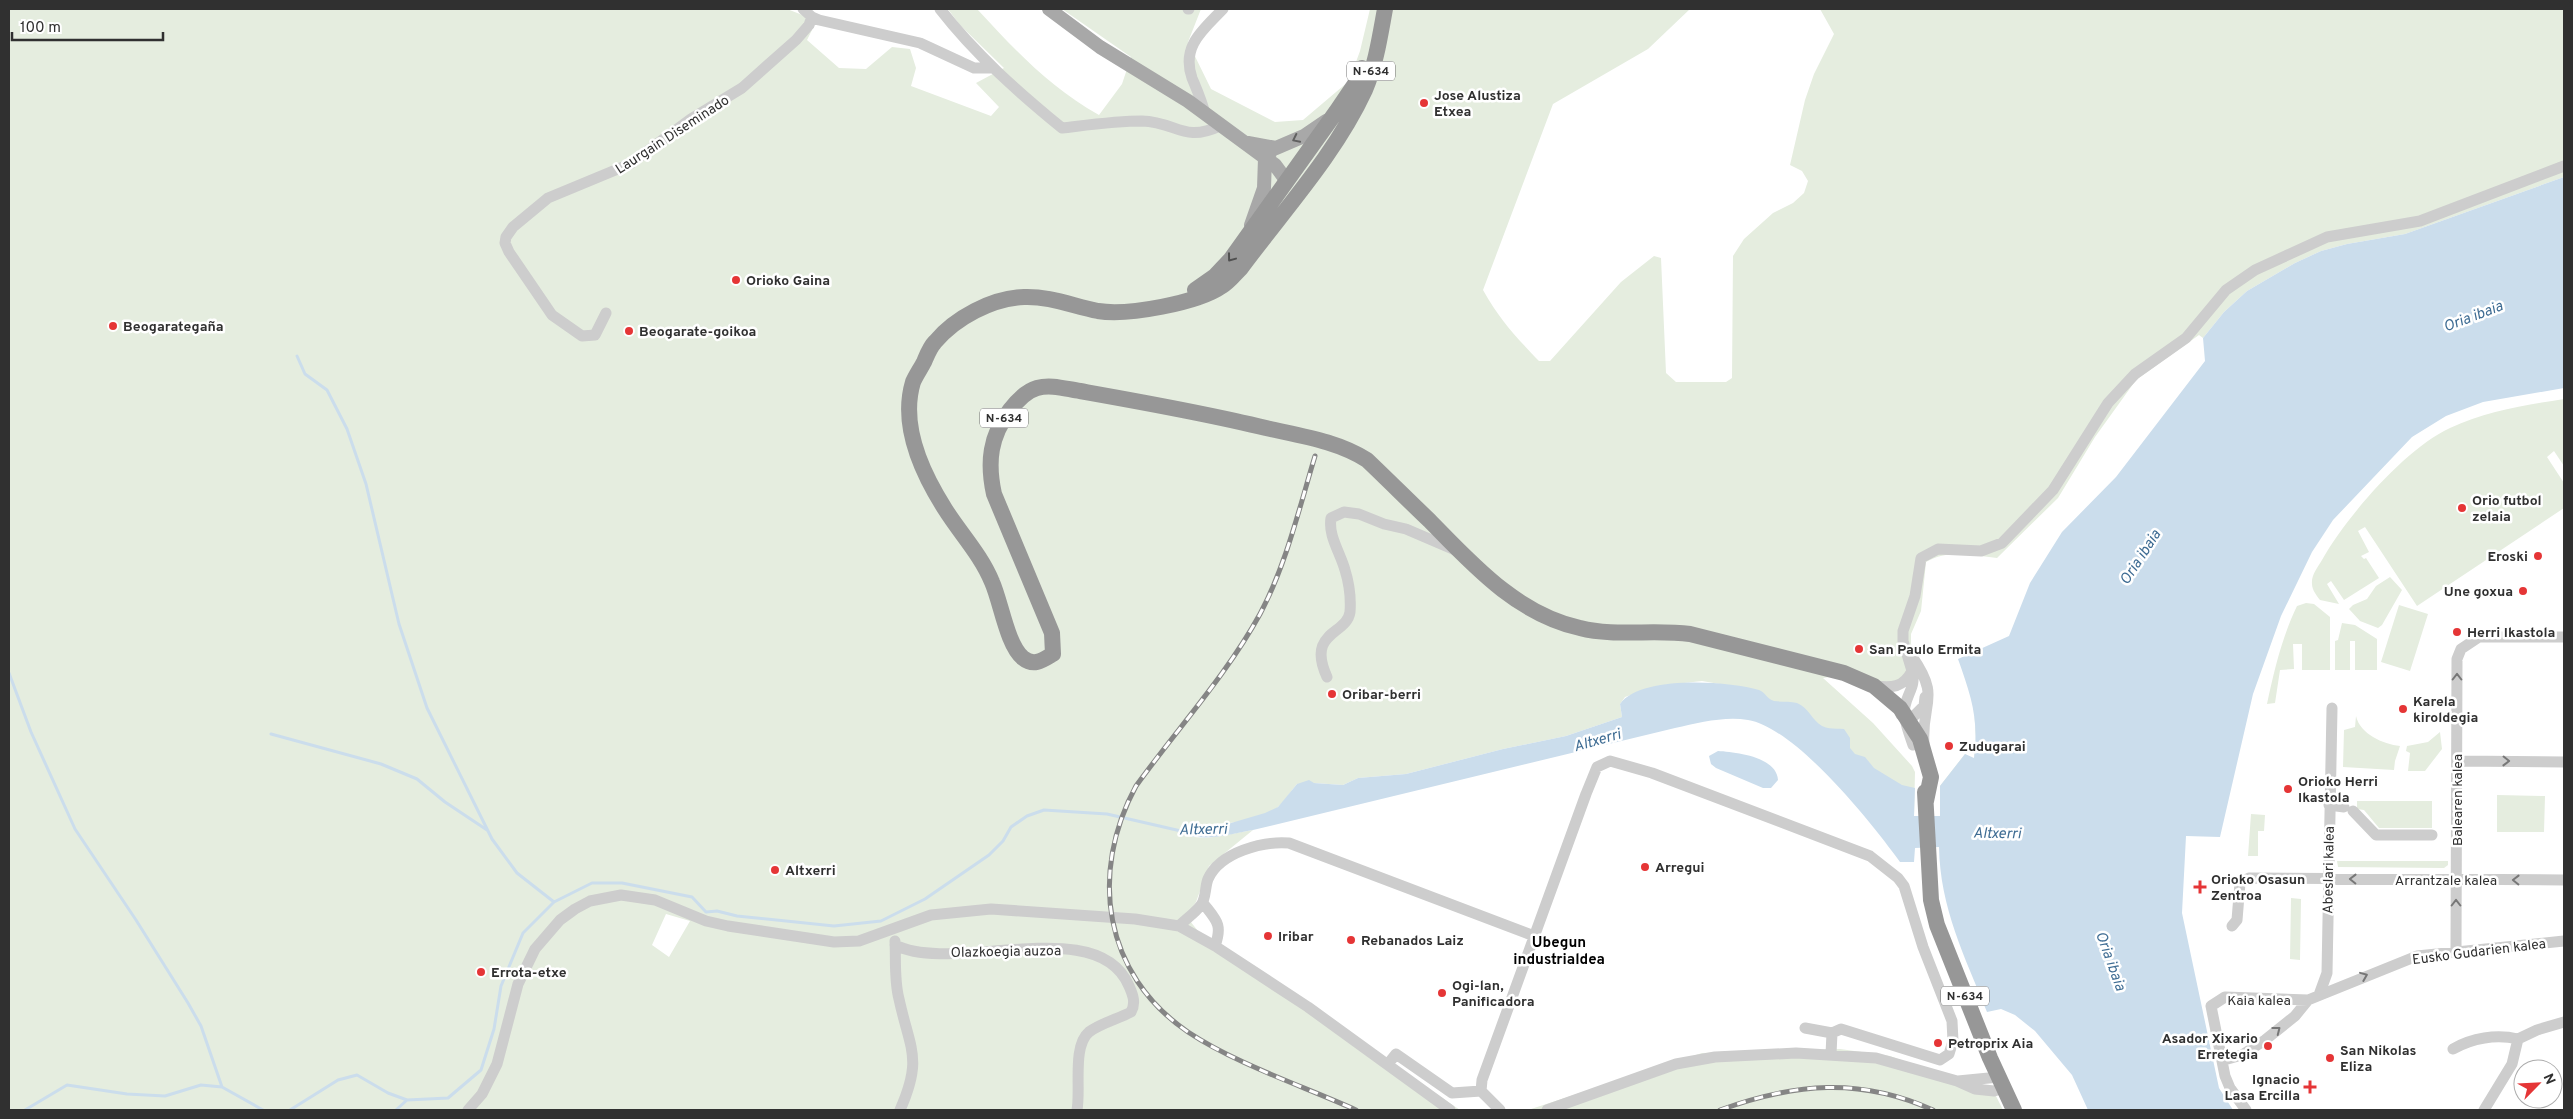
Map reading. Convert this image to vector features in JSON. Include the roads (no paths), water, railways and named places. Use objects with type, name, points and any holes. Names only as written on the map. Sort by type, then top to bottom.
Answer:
[{"type":"highway","name":"N-634","points":[[1385,9],[1340,119],[1255,236],[1241,268],[1222,286],[1205,295],[1166,305],[1121,312],[1098,311],[1060,301],[1024,297],[1002,300],[971,314],[934,342],[913,382],[908,417],[918,457],[944,508],[992,580],[1014,645],[1023,658],[1036,663],[1053,654],[1054,648],[1052,633],[994,494],[990,475],[990,459],[993,442],[1002,420],[1016,402],[1037,388],[1055,387],[1137,401],[1259,426],[1324,441],[1346,449],[1367,460],[1460,551],[1506,592],[1532,610],[1579,628],[1602,632],[1667,631],[1690,634],[1798,664],[1844,673],[1874,686],[1906,716],[1915,728],[1919,749],[1931,777],[1926,801],[1929,879],[1931,900],[1937,925],[1990,1058],[2014,1110]]},
{"type":"highway","points":[[1255,236],[1287,196],[1289,188],[1286,180],[1303,173],[1340,119]]},
{"type":"highway","name":"N-634","points":[[1798,664],[1858,687],[1890,712],[1919,749]]},
{"type":"main road","points":[[1049,9],[1100,47],[1188,101],[1265,163],[1278,179],[1286,180]]},
{"type":"main road","points":[[1255,236],[1264,188],[1265,163],[1276,148],[1340,119]]},
{"type":"main road","points":[[1239,141],[1276,148]]},
{"type":"street","points":[[940,9],[955,28],[993,68],[1032,105],[1062,128],[1143,121],[1191,134],[1202,134],[1220,126]]},
{"type":"street","points":[[1205,114],[1190,70],[1189,51],[1197,37],[1223,9]]},
{"type":"street","name":"Laurgain Diseminado","points":[[606,313],[595,335],[582,336],[552,315],[508,252],[505,243],[510,231],[548,198],[630,164],[691,119],[742,88],[796,40],[809,25],[808,13],[849,28],[920,44],[974,68],[993,68]]},
{"type":"street","points":[[1858,687],[1874,692],[1900,715],[1914,716],[1924,706],[1925,686],[1904,641],[1903,631],[1915,596],[1920,558],[1938,549],[1982,552],[2002,543],[2053,490],[2108,403],[2135,374],[2186,338],[2226,290],[2255,270],[2327,238],[2420,221],[2564,166]]},
{"type":"street","points":[[1327,677],[1320,660],[1322,647],[1333,631],[1348,621],[1350,613],[1348,583],[1332,534],[1331,518],[1344,512],[1359,514],[1384,524],[1406,529],[1460,551]]},
{"type":"street","name":"Balearen kalea","points":[[2456,951],[2457,659],[2461,649],[2478,637],[2564,637]]},
{"type":"street","points":[[1874,686],[1886,688],[1900,685],[1918,672]]},
{"type":"street","points":[[1906,716],[1906,703],[1918,672]]},
{"type":"street","points":[[1918,672],[1929,694],[1919,749]]},
{"type":"street","name":"Abeslari kalea","points":[[2319,994],[2326,973],[2332,708]]},
{"type":"street","points":[[1500,1110],[1481,1090],[1482,1080],[1597,767],[1615,760],[1870,856],[1898,878],[1904,886],[1922,947],[1952,1021],[1953,1040],[1949,1054],[1940,1060],[1841,1029],[1832,1033],[1805,1028]]},
{"type":"street","points":[[2458,761],[2564,762]]},
{"type":"street","points":[[2329,805],[2348,809],[2376,835],[2432,836]]},
{"type":"street","points":[[1179,926],[1203,903],[1208,878],[1216,868],[1232,856],[1274,842],[1289,843],[1534,936]]},
{"type":"street","name":"Arrantzale kalea","points":[[2232,926],[2237,920],[2240,884],[2244,880],[2328,878],[2564,880]]},
{"type":"street","points":[[468,1110],[482,1094],[497,1064],[518,984],[535,949],[560,920],[590,901],[606,896],[634,895],[655,900],[706,921],[826,941],[859,941],[930,915],[991,909],[1135,919],[1179,926],[1215,946],[1388,1064],[1450,1110]]},
{"type":"street","points":[[1203,903],[1219,923],[1219,934],[1215,946]]},
{"type":"street","points":[[893,929],[898,997],[914,1053],[914,1073],[900,1110]]},
{"type":"street","name":"Eusko Gudarien kalea","points":[[2224,1060],[2242,1055],[2295,1016],[2308,1000],[2319,994],[2417,956],[2564,941]]},
{"type":"street","name":"Olazkoegia auzoa","points":[[895,945],[903,949],[922,952],[984,953],[1045,948],[1071,949],[1103,960],[1121,971],[1132,992],[1133,1008],[1131,1012],[1089,1032],[1082,1040],[1078,1069],[1079,1098],[1077,1110]]},
{"type":"street","points":[[2326,973],[2338,983],[2344,984]]},
{"type":"street","name":"Kaia kalea","points":[[2224,1060],[2211,1006],[2224,998],[2308,1000]]},
{"type":"street","points":[[2453,1049],[2463,1043],[2496,1036],[2518,1039],[2537,1030],[2564,1022]]},
{"type":"street","points":[[1831,1054],[1832,1033]]},
{"type":"street","points":[[2485,1110],[2512,1064],[2518,1039]]},
{"type":"street","points":[[1388,1064],[1396,1054],[1452,1093],[1481,1090]]},
{"type":"street","points":[[1547,1110],[1691,1060],[1715,1057],[1831,1054],[1876,1058],[1957,1081],[1975,1089],[1994,1091],[2001,1082]]},
{"type":"street","points":[[1973,1079],[1986,1066],[1990,1058]]},
{"type":"street","points":[[2224,1060],[2225,1076],[2230,1088],[2246,1110]]},
{"type":"street","points":[[1957,1081],[1973,1079],[2001,1082]]},
{"type":"water","name":"Oria ibaia","points":[[2564,177],[2564,388],[2483,402],[2446,416],[2412,437],[2333,520],[2312,552],[2281,616],[2253,694],[2220,837],[2186,836],[2182,913],[2219,1088],[2233,1110],[2088,1110],[2072,1075],[2035,1031],[2015,1015],[2001,1009],[1987,1012],[1962,952],[1949,912],[1940,869],[1939,847],[1915,848],[1914,862],[1900,862],[1852,802],[1810,758],[1788,740],[1767,727],[1748,720],[1721,719],[1702,722],[1234,834],[1196,837],[1178,831],[1231,823],[1265,813],[1278,807],[1297,784],[1309,780],[1314,783],[1343,785],[1358,778],[1406,774],[1503,749],[1566,736],[1622,717],[1620,704],[1631,695],[1646,688],[1665,684],[1685,683],[1727,684],[1745,687],[1759,690],[1774,701],[1794,702],[1801,705],[1822,726],[1844,729],[1850,738],[1850,748],[1855,754],[1865,757],[1874,768],[1902,785],[1915,788],[1914,816],[1940,816],[1940,786],[1965,754],[1974,758],[1975,719],[1967,684],[1958,659],[2009,636],[2030,583],[2062,532],[2116,477],[2205,361],[2203,338],[2224,312],[2247,291],[2295,263],[2321,251],[2347,244],[2405,234]]},
{"type":"water","points":[[1718,751],[1754,757],[1763,761],[1776,772],[1778,780],[1771,788],[1763,788],[1716,768],[1711,764],[1709,756]]},
{"type":"waterway","points":[[297,356],[305,374],[327,390],[347,429],[366,484],[399,624],[427,708],[492,839],[517,873],[554,902]]},
{"type":"waterway","points":[[9,673],[31,732],[75,829],[136,920],[188,1003],[201,1026],[222,1087]]},
{"type":"waterway","points":[[271,734],[381,764],[417,779],[445,802],[487,830]]},
{"type":"waterway","name":"Altxerri","points":[[290,1110],[338,1080],[357,1075],[388,1093],[407,1100],[448,1098],[481,1070],[494,1029],[501,986],[523,933],[554,902],[592,883],[622,883],[692,897],[706,912],[717,911],[737,916],[834,926],[881,921],[925,899],[989,855],[1003,841],[1011,827],[1027,816],[1044,810],[1107,814],[1181,831]]},
{"type":"waterway","points":[[25,1110],[67,1085],[127,1094],[165,1096],[201,1085],[222,1087],[263,1110]]},
{"type":"waterway","points":[[396,1110],[407,1100]]},
{"type":"railway","points":[[1315,456],[1285,556],[1260,614],[1217,681],[1136,786],[1121,819],[1112,853],[1109,887],[1112,920],[1122,952],[1137,981],[1159,1008],[1188,1032],[1207,1044],[1270,1074],[1356,1110]]},
{"type":"railway","points":[[1720,1110],[1775,1094],[1801,1089],[1827,1088],[1853,1088],[1879,1092],[1906,1099],[1933,1110]]},
{"type":"place","name":"Jose Alustiza Etxea","points":[[1424,103]]},
{"type":"place","name":"Orioko Gaina","points":[[736,280]]},
{"type":"place","name":"Beogarategaña","points":[[113,326]]},
{"type":"place","name":"Beogarate-goikoa","points":[[629,331]]},
{"type":"place","name":"Orio futbol zelaia","points":[[2462,508]]},
{"type":"place","name":"Eroski","points":[[2538,556]]},
{"type":"place","name":"Une goxua","points":[[2523,591]]},
{"type":"place","name":"Herri Ikastola","points":[[2457,632]]},
{"type":"place","name":"San Paulo Ermita","points":[[1859,649]]},
{"type":"place","name":"Oribar-berri","points":[[1332,694]]},
{"type":"place","name":"Karela kiroldegia","points":[[2403,709]]},
{"type":"place","name":"Zudugarai","points":[[1949,746]]},
{"type":"place","name":"Orioko Herri Ikastola","points":[[2288,789]]},
{"type":"place","name":"Arregui","points":[[1645,867]]},
{"type":"place","name":"Altxerri","points":[[775,870]]},
{"type":"place","name":"Orioko Osasun Zentroa","points":[[2200,887]]},
{"type":"place","name":"Iribar","points":[[1268,936]]},
{"type":"place","name":"Rebanados Laiz","points":[[1351,940]]},
{"type":"place","name":"Errota-etxe","points":[[481,972]]},
{"type":"place","name":"Ogi-lan, Panificadora","points":[[1442,993]]},
{"type":"place","name":"Petroprix Aia","points":[[1938,1043]]},
{"type":"place","name":"Asador Xixario Erretegia","points":[[2268,1046]]},
{"type":"place","name":"San Nikolas Eliza","points":[[2330,1058]]},
{"type":"place","name":"Ignacio Lasa Ercilla","points":[[2310,1087]]},
{"type":"district","name":"Ubegun industrialdea","points":[[1559,950]]}]
